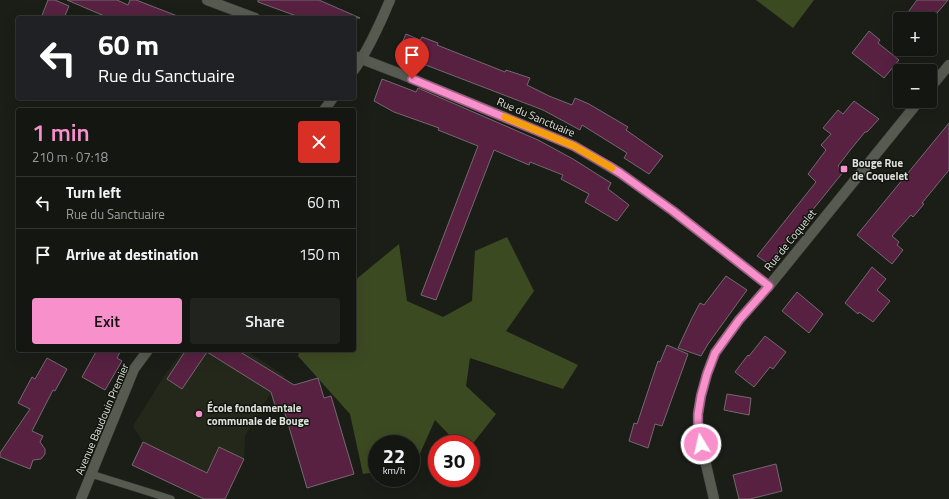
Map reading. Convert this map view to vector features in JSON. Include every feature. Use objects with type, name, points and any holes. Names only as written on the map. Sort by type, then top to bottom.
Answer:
[{"type":"street","points":[[207,0],[250,16]]},
{"type":"street","points":[[358,58],[382,18],[390,0]]},
{"type":"street","name":"Rue du Sanctuaire","points":[[358,58],[398,73],[574,146],[620,173],[673,211],[769,286]]},
{"type":"street","points":[[937,80],[949,65]]},
{"type":"street","name":"Rue de Coquelet","points":[[714,499],[698,430],[698,414],[707,374],[715,353],[739,320],[769,286],[913,108]]},
{"type":"street","name":"Avenue Baudouin Premier","points":[[81,499],[134,369],[147,352]]},
{"type":"lane","points":[[91,474],[171,499]]},
{"type":"shaded area","name":"École fondamentale communale de Bouge","points":[[182,352],[249,352],[285,376],[264,403],[245,436],[244,459],[225,499],[204,499],[132,465],[143,442],[133,426],[164,376]]},
{"type":"green space","points":[[756,0],[814,0],[793,28]]},
{"type":"green space","points":[[507,237],[534,291],[506,331],[578,365],[563,389],[470,358],[466,386],[496,414],[480,435],[449,435],[435,420],[420,453],[420,435],[368,435],[368,473],[363,474],[350,414],[298,356],[299,352],[356,352],[356,279],[399,244],[407,301],[443,317],[472,301],[475,251]]},
{"type":"building","points":[[48,0],[55,0],[69,6],[65,16],[42,16]]},
{"type":"building","points":[[67,0],[117,0],[128,5],[130,0],[136,0],[177,16],[104,16]]},
{"type":"building","points":[[258,0],[319,0],[355,16],[296,16],[258,2]]},
{"type":"building","points":[[917,0],[948,0],[937,13],[908,12]]},
{"type":"building","points":[[869,31],[880,40],[878,43],[899,60],[896,64],[893,64],[893,67],[884,78],[852,53]]},
{"type":"building","points":[[406,34],[420,40],[422,37],[438,43],[437,45],[505,72],[506,70],[530,78],[527,85],[572,105],[575,98],[589,104],[628,127],[626,130],[663,156],[649,174],[624,158],[627,153],[582,125],[580,130],[543,110],[397,54]]},
{"type":"building","points":[[382,79],[416,92],[418,88],[538,140],[573,159],[611,183],[608,189],[629,205],[617,221],[585,202],[589,194],[561,179],[563,175],[530,162],[529,165],[494,150],[436,300],[421,295],[478,146],[438,130],[439,128],[394,112],[374,101]]},
{"type":"building","points":[[854,101],[879,119],[867,132],[865,132],[838,166],[844,171],[769,264],[757,256],[816,182],[808,174],[826,150],[821,145],[831,134],[823,128],[838,110],[843,114]]},
{"type":"building","points":[[949,123],[949,170],[922,203],[924,204],[913,217],[911,215],[892,236],[899,242],[897,245],[903,250],[892,264],[857,235]]},
{"type":"building","points":[[872,267],[886,279],[877,290],[890,301],[873,322],[859,312],[858,314],[845,303]]},
{"type":"building","points":[[726,276],[747,290],[701,356],[678,348],[700,303],[704,305]]},
{"type":"building","points":[[797,292],[823,314],[809,333],[782,311]]},
{"type":"building","points":[[765,336],[786,352],[773,369],[770,367],[754,387],[735,372]]},
{"type":"building","points":[[667,345],[688,354],[662,426],[655,424],[648,448],[629,441],[634,423],[637,424],[658,361],[660,362]]},
{"type":"building","points":[[96,352],[120,352],[117,358],[122,361],[105,390],[82,377]]},
{"type":"building","points":[[185,352],[207,352],[182,389],[167,379]]},
{"type":"building","points":[[207,352],[240,352],[294,385],[318,378],[324,398],[331,396],[354,474],[307,488],[284,410],[277,412],[271,392]]},
{"type":"building","points":[[47,358],[67,369],[55,391],[53,390],[32,431],[43,436],[40,442],[45,449],[45,454],[41,459],[33,460],[30,469],[0,457],[0,453],[30,409],[18,403],[32,377],[35,379]]},
{"type":"building","points":[[727,394],[751,398],[749,415],[724,410]]},
{"type":"building","points":[[143,442],[207,473],[219,447],[244,459],[225,499],[204,499],[132,465]]},
{"type":"building","points":[[776,464],[782,491],[750,499],[739,499],[733,475]]},
{"type":"slow traffic","points":[[505,117],[574,146],[612,168]]},
{"type":"place","name":"Bouge Rue de Coquelet","points":[[844,169]]},
{"type":"place","name":"École fondamentale communale de Bouge","points":[[199,414]]},
{"type":"route","points":[[412,79],[574,146],[609,166],[673,211],[769,286],[739,320],[715,353],[707,374],[698,414],[698,430],[701,444]]}]
